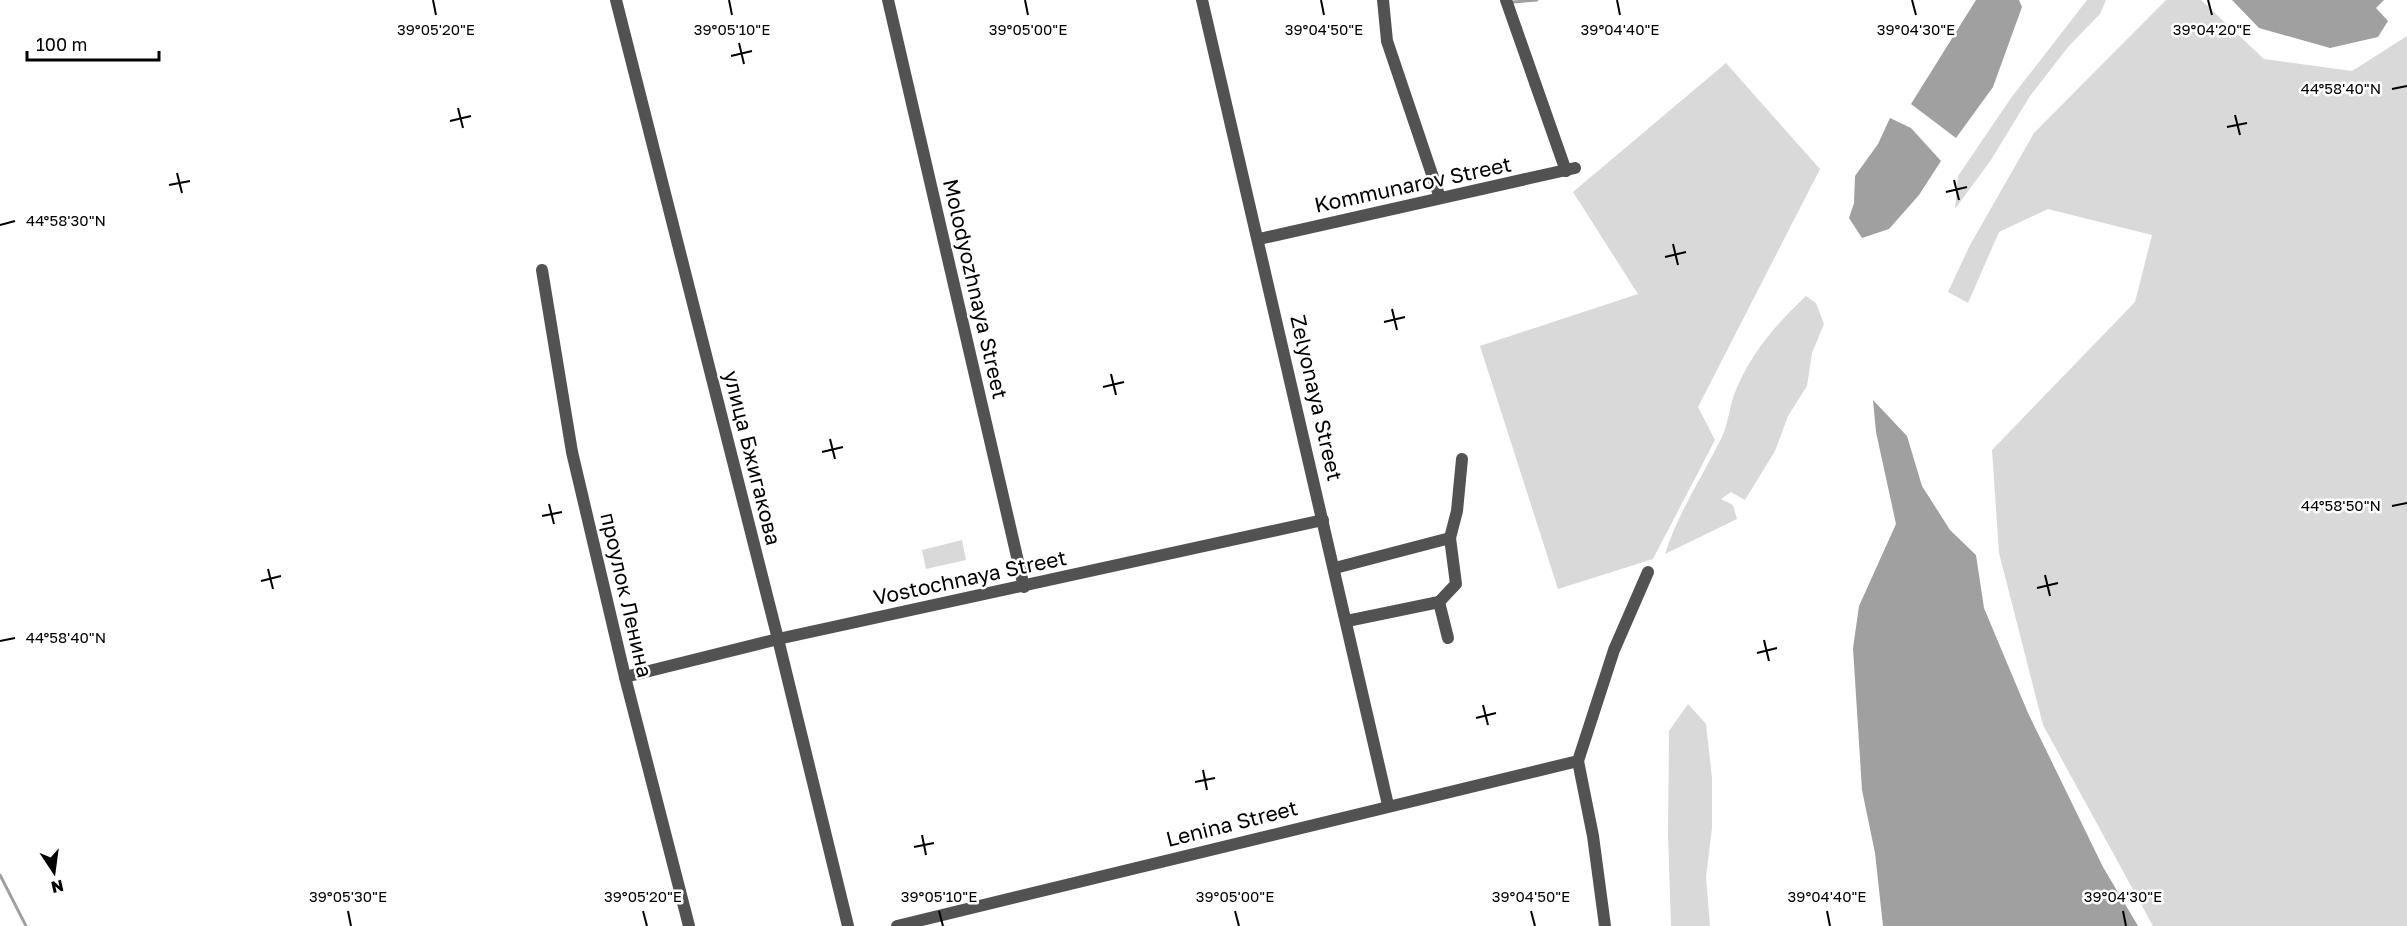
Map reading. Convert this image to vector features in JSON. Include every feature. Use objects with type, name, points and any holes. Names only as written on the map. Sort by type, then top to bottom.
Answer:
[{"type":"street","name":"улица Бжигакова","points":[[616,0],[778,639],[848,926]]},
{"type":"street","name":"Molodyozhnaya Street","points":[[888,0],[1024,587]]},
{"type":"street","name":"Zelyonaya Street","points":[[1202,0],[1335,568],[1388,806]]},
{"type":"street","points":[[1383,0],[1387,41],[1440,198]]},
{"type":"street","name":"Kommunarov Street","points":[[1259,239],[1570,170],[1506,0]]},
{"type":"street","name":"проулок Ленина","points":[[542,270],[572,452],[625,677],[689,926]]},
{"type":"street","points":[[1347,621],[1439,602],[1456,584],[1450,538],[1458,512],[1462,459]]},
{"type":"street","name":"Vostochnaya Street","points":[[625,677],[778,639],[1323,520]]},
{"type":"street","points":[[1335,568],[1450,538]]},
{"type":"street","points":[[1605,926],[1593,836],[1578,761],[1614,650],[1648,572]]},
{"type":"street","points":[[1439,602],[1448,638]]},
{"type":"street","name":"Lenina Street","points":[[897,926],[1578,761]]},
{"type":"shaded area","points":[[1976,0],[2019,0],[2022,7],[1993,87],[1956,138],[1911,104]]},
{"type":"shaded area","points":[[2087,0],[2106,0],[2100,14],[2068,47],[2030,96],[1991,160],[1955,209],[1958,176],[2011,98]]},
{"type":"shaded area","points":[[2166,0],[2201,0],[2264,59],[2352,71],[2407,36],[2407,926],[2153,926],[2043,725],[1999,553],[1992,450],[2135,302],[2152,235],[2048,209],[1999,232],[1968,303],[1948,292],[1970,245],[2034,133]]},
{"type":"shaded area","points":[[2232,0],[2384,0],[2376,8],[2388,21],[2378,37],[2330,48],[2259,28]]},
{"type":"shaded area","points":[[1726,63],[1820,169],[1698,407],[1715,440],[1653,559],[1558,589],[1480,346],[1638,294],[1573,192]]},
{"type":"shaded area","points":[[1890,118],[1911,128],[1941,161],[1919,195],[1889,229],[1862,238],[1849,218],[1854,203],[1855,176],[1878,144]]},
{"type":"shaded area","points":[[1806,296],[1816,303],[1824,324],[1812,353],[1807,386],[1788,416],[1775,451],[1745,500],[1731,492],[1721,499],[1733,505],[1737,519],[1665,554],[1683,510],[1723,434],[1734,395],[1747,367],[1764,341]]},
{"type":"shaded area","points":[[1873,400],[1907,436],[1922,486],[1950,530],[1976,555],[1984,608],[2028,713],[2103,867],[2138,926],[1883,926],[1875,853],[1862,790],[1853,648],[1859,606],[1896,524],[1876,432]]},
{"type":"shaded area","points":[[962,540],[966,560],[926,569],[922,550]]},
{"type":"shaded area","points":[[1688,704],[1706,724],[1712,778],[1712,828],[1706,877],[1710,926],[1671,926],[1668,835],[1669,731]]},
{"type":"waterway","points":[[1513,2],[1537,0]]},
{"type":"waterway","points":[[0,875],[26,926]]}]
